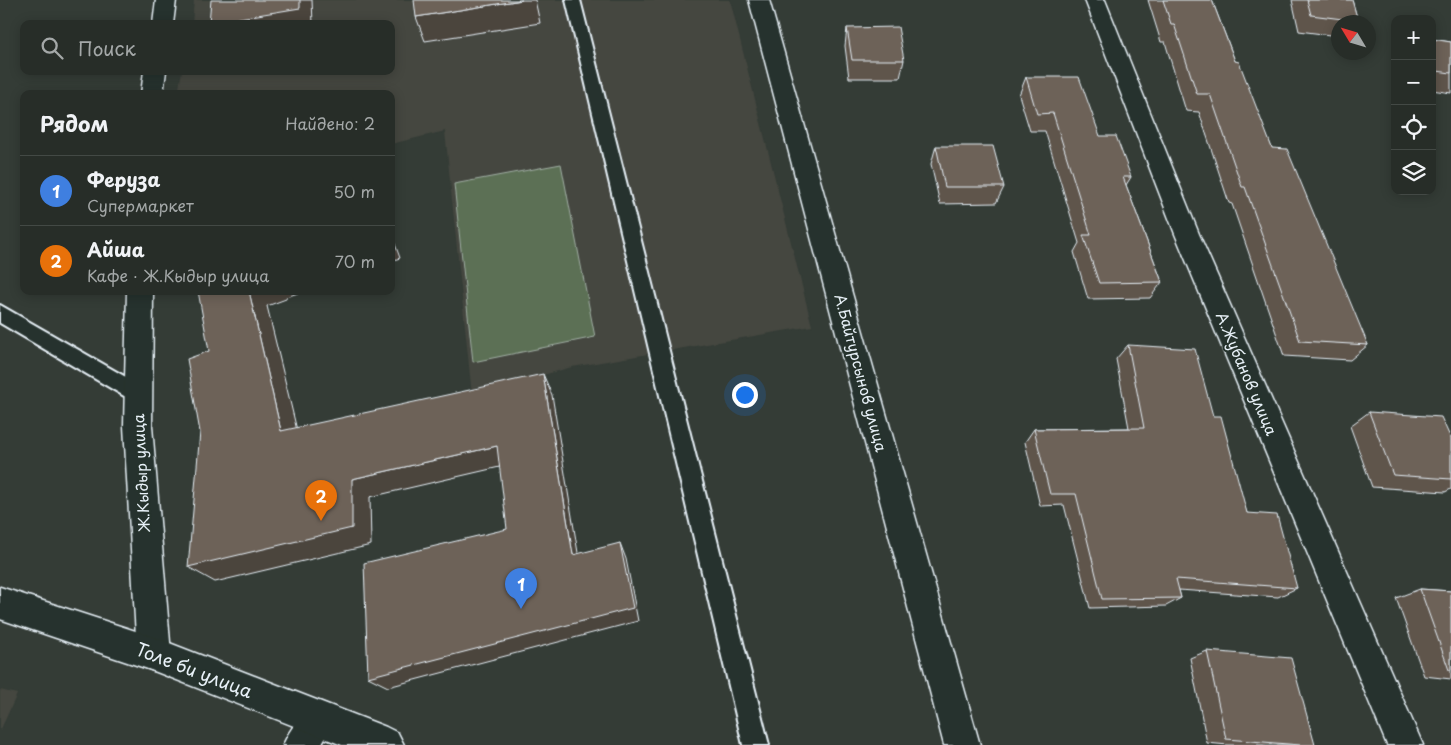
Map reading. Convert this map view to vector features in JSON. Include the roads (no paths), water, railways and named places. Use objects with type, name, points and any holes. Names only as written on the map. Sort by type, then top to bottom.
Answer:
[{"type":"street","points":[[164,20],[166,0]]},
{"type":"street","name":"А.Байтурсынов улица","points":[[758,0],[962,745]]},
{"type":"street","name":"А.Жубанов улица","points":[[1094,0],[1186,234],[1405,745]]},
{"type":"street","points":[[153,90],[154,75]]},
{"type":"street","name":"Ж.Кыдыр улица","points":[[140,295],[138,426],[154,654]]},
{"type":"street","name":"Толе би улица","points":[[0,603],[154,654],[309,732],[386,745]]},
{"type":"lane","points":[[573,0],[756,745]]},
{"type":"lane","points":[[0,313],[138,394]]},
{"type":"place","name":"Айша","points":[[321,521]]},
{"type":"place","name":"Феруза","points":[[521,609]]}]
